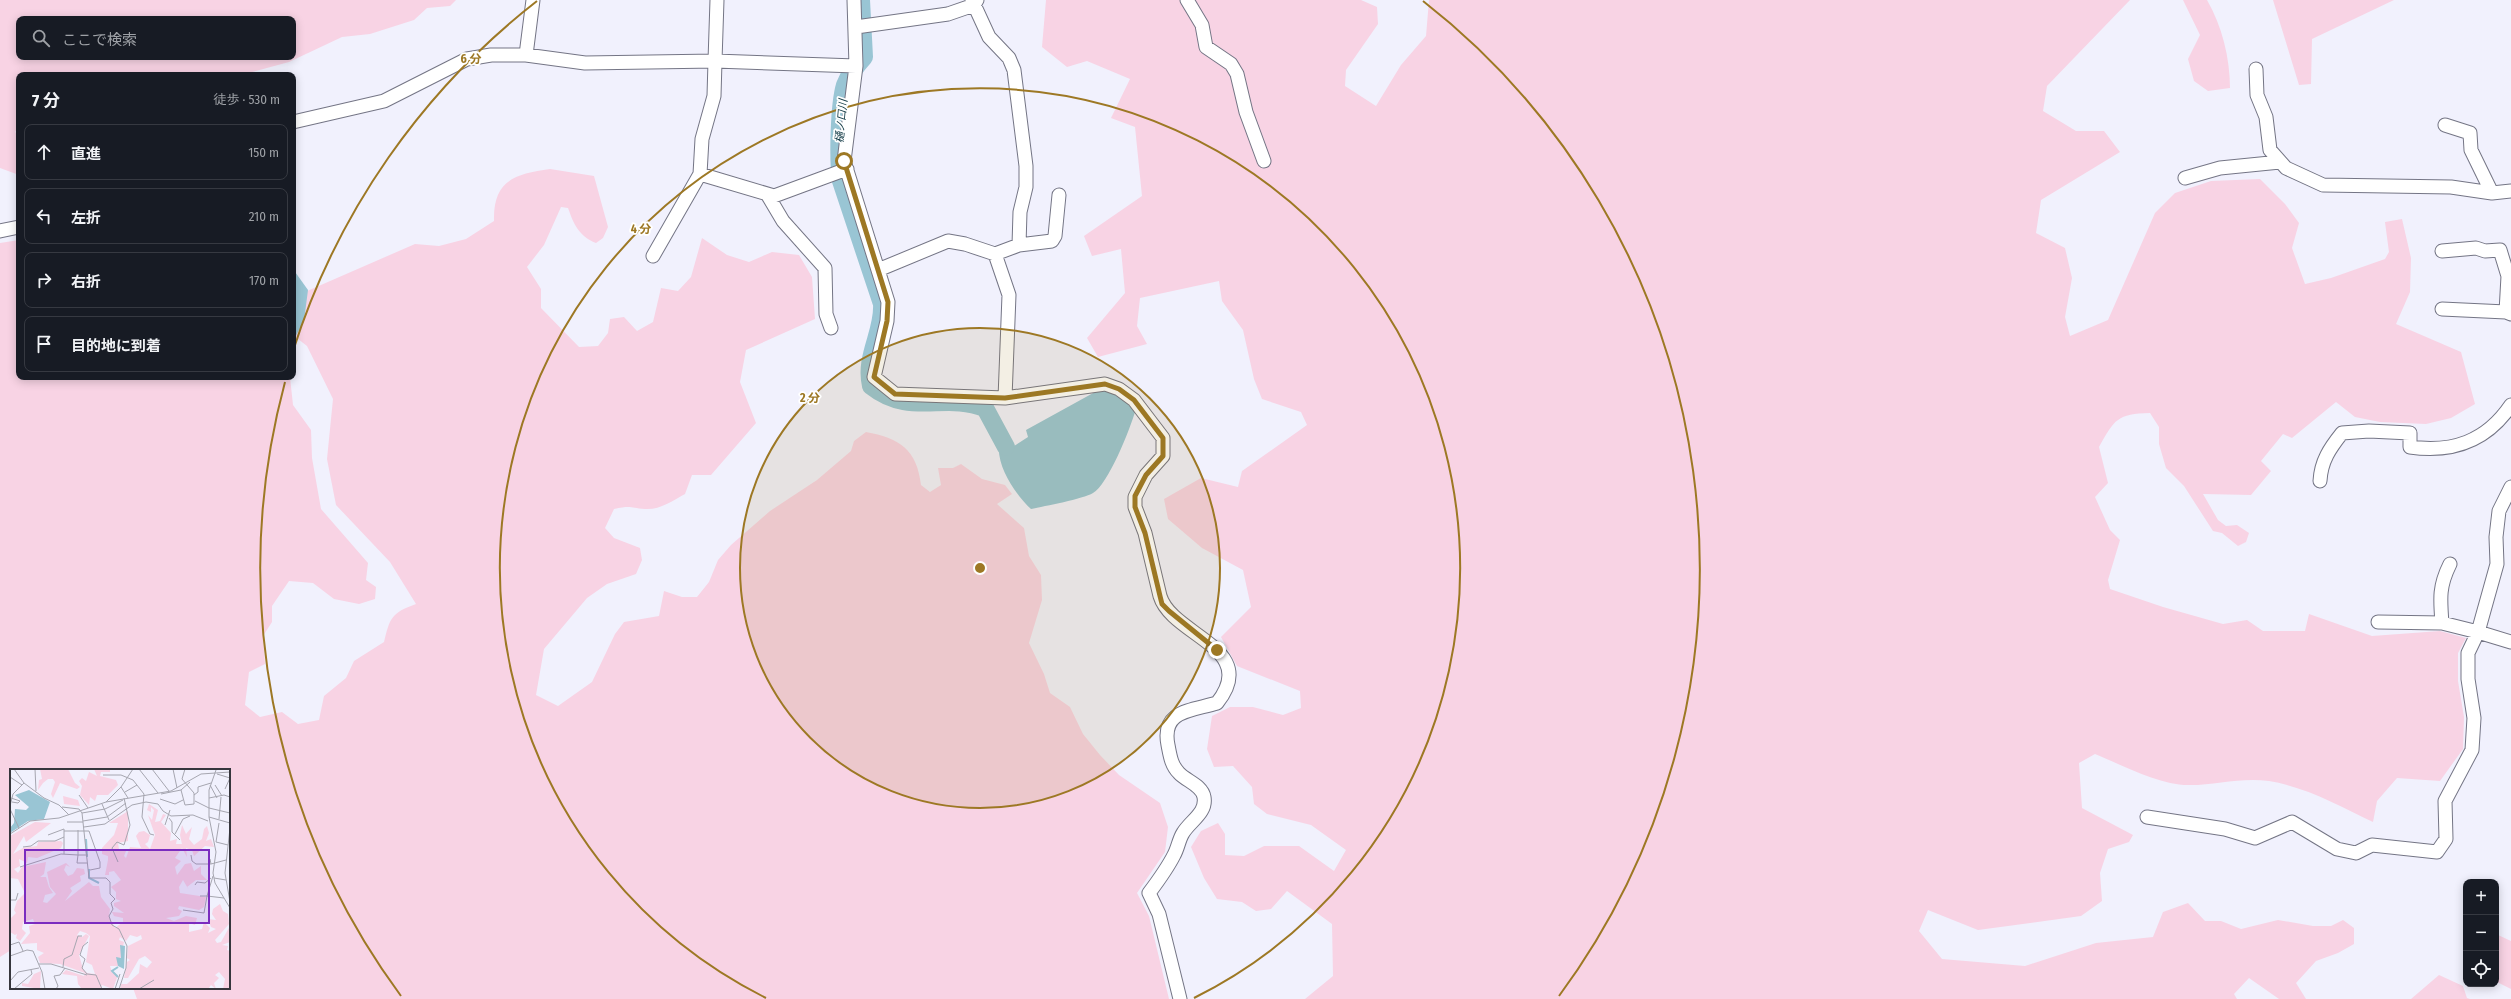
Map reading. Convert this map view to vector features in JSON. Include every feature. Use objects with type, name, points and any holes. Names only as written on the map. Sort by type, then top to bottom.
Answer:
[{"type":"street","points":[[526,55],[533,0]]},
{"type":"street","points":[[654,256],[700,174],[702,139],[714,96],[717,0]]},
{"type":"street","points":[[854,0],[856,66],[844,161],[888,302],[887,321],[874,377],[881,385],[895,394],[912,396],[960,395],[1005,398],[1105,384],[1119,389],[1134,400],[1163,438],[1163,456],[1146,475],[1135,496],[1135,507],[1146,540],[1162,604],[1217,650],[1226,661],[1229,672],[1228,684],[1217,703],[1176,715],[1170,720],[1167,727],[1172,764],[1179,773],[1199,788],[1204,796],[1204,805],[1200,813],[1183,833],[1175,854],[1149,893],[1159,914],[1180,999]]},
{"type":"street","points":[[1187,0],[1202,25],[1206,47],[1231,64],[1237,74],[1246,112],[1264,161]]},
{"type":"street","points":[[856,28],[948,14],[974,2],[989,37],[1009,58],[1014,70],[1026,166],[1026,187],[1020,212],[1019,245]]},
{"type":"street","points":[[296,121],[384,101],[467,59],[491,55],[526,55],[585,63],[715,61],[856,66]]},
{"type":"street","points":[[2256,69],[2257,95],[2266,117],[2270,150],[2286,168],[2324,185],[2451,187],[2492,193],[2511,191]]},
{"type":"street","points":[[2444,125],[2470,133],[2471,150],[2492,193]]},
{"type":"street","points":[[2185,178],[2220,168],[2280,162]]},
{"type":"street","points":[[700,174],[774,196],[846,169]]},
{"type":"street","points":[[767,194],[783,221],[825,268],[826,314],[831,328]]},
{"type":"street","points":[[878,270],[948,241],[965,244],[995,254],[1019,245],[1052,241],[1056,236],[1058,195]]},
{"type":"street","points":[[0,231],[16,228]]},
{"type":"street","points":[[2442,251],[2476,248],[2485,251],[2500,250],[2508,276],[2508,313],[2442,309]]},
{"type":"street","points":[[995,254],[1009,295],[1005,398]]},
{"type":"street","points":[[2320,480],[2321,466],[2330,449],[2342,433],[2369,431],[2410,433],[2410,447],[2452,448],[2470,442],[2491,428],[2511,405]]},
{"type":"street","points":[[2147,817],[2225,829],[2254,838],[2292,822],[2337,850],[2356,853],[2372,845],[2437,852],[2446,839],[2445,801],[2472,750],[2474,718],[2468,679],[2468,653],[2478,632],[2497,564],[2496,537],[2500,512],[2511,487]]},
{"type":"street","points":[[2442,623],[2440,600],[2442,582],[2450,564]]},
{"type":"street","points":[[2378,622],[2442,623],[2511,642]]},
{"type":"shaded area","points":[[0,0],[456,0],[450,6],[427,8],[414,20],[370,34],[342,37],[296,59],[296,16],[16,16],[16,60],[293,60],[252,72],[16,72],[16,174],[0,168]]},
{"type":"shaded area","points":[[1046,0],[1361,0],[1377,7],[1378,24],[1346,70],[1345,86],[1376,106],[1401,65],[1426,36],[1429,0],[2130,0],[2047,86],[2043,111],[2076,131],[2104,131],[2120,152],[2041,200],[2036,233],[2065,248],[2072,278],[2065,317],[2070,336],[2108,320],[2155,213],[2175,193],[2211,181],[2260,179],[2285,204],[2299,223],[2292,248],[2305,284],[2331,278],[2385,259],[2389,252],[2385,222],[2402,219],[2411,258],[2410,292],[2396,324],[2461,352],[2475,404],[2451,418],[2426,424],[2380,422],[2355,417],[2336,402],[2292,438],[2283,434],[2261,461],[2271,471],[2251,495],[2203,494],[2218,520],[2226,526],[2237,525],[2249,533],[2246,542],[2238,546],[2222,533],[2213,531],[2184,486],[2166,468],[2159,444],[2159,427],[2150,413],[2130,415],[2118,420],[2113,424],[2099,447],[2108,483],[2095,497],[2110,530],[2120,540],[2108,580],[2110,589],[2163,607],[2223,624],[2247,620],[2263,631],[2305,631],[2309,614],[2372,636],[2440,631],[2466,638],[2458,653],[2458,681],[2464,717],[2463,749],[2440,781],[2397,778],[2377,801],[2373,822],[2309,792],[2283,784],[2269,781],[2249,780],[2200,785],[2179,784],[2154,779],[2095,754],[2079,763],[2082,808],[2133,835],[2129,842],[2108,849],[2100,873],[2102,901],[2081,916],[1978,930],[1928,910],[1919,931],[1942,959],[2025,966],[2096,943],[2153,937],[2163,912],[2188,903],[2205,921],[2221,921],[2241,929],[2278,920],[2313,926],[2331,926],[2343,920],[2354,928],[2354,944],[2338,953],[2316,961],[2296,983],[2306,999],[2279,999],[2249,978],[2234,994],[2237,999],[1305,999],[1333,976],[1332,924],[1287,891],[1271,909],[1256,911],[1242,902],[1217,899],[1204,878],[1191,847],[1201,831],[1218,823],[1225,834],[1225,855],[1244,856],[1264,846],[1299,846],[1334,871],[1346,850],[1311,825],[1267,814],[1254,804],[1252,787],[1233,766],[1214,767],[1207,749],[1212,716],[1230,707],[1253,707],[1283,715],[1301,708],[1300,691],[1237,666],[1221,637],[1251,607],[1243,570],[1202,548],[1168,519],[1164,499],[1201,478],[1238,487],[1242,471],[1307,425],[1301,412],[1262,399],[1254,379],[1243,330],[1222,301],[1219,281],[1140,298],[1137,326],[1147,344],[1098,357],[1087,338],[1125,293],[1121,249],[1092,256],[1084,236],[1142,196],[1135,127],[1111,118],[1130,79],[1087,61],[1067,67],[1042,47]]},
{"type":"shaded area","points":[[2183,0],[2207,0],[2217,20],[2224,42],[2229,65],[2230,88],[2208,91],[2194,81],[2188,59],[2200,35]]},
{"type":"shaded area","points":[[2273,0],[2394,0],[2312,39],[2311,84],[2299,85]]},
{"type":"shaded area","points":[[550,169],[594,176],[608,227],[603,238],[596,243],[581,233],[568,208],[561,207],[544,245],[527,267],[541,289],[541,308],[579,347],[598,346],[608,333],[610,319],[624,317],[637,331],[653,322],[661,288],[678,291],[691,277],[702,238],[727,255],[749,262],[772,252],[799,255],[812,277],[815,319],[746,350],[740,382],[756,423],[711,475],[692,475],[685,494],[661,507],[650,509],[628,507],[614,509],[605,528],[614,538],[640,548],[642,560],[636,574],[607,584],[587,598],[544,649],[536,695],[558,706],[592,682],[615,634],[624,622],[659,616],[664,591],[682,597],[697,597],[709,582],[718,560],[731,545],[770,511],[817,480],[851,451],[854,441],[866,432],[888,438],[904,447],[911,454],[915,462],[921,485],[930,492],[941,485],[938,468],[953,468],[961,464],[982,479],[1005,485],[1012,494],[997,504],[1024,528],[1029,556],[1041,575],[1042,600],[1029,643],[1044,674],[1050,693],[1070,707],[1083,734],[1119,775],[1160,803],[1168,827],[1165,852],[1137,893],[1149,916],[1169,999],[137,999],[133,989],[230,989],[230,769],[10,769],[10,951],[0,957],[0,243],[16,240],[16,380],[290,380],[293,405],[311,430],[312,458],[321,509],[368,563],[366,580],[376,587],[375,599],[359,604],[334,599],[313,583],[289,581],[272,606],[272,622],[263,636],[265,664],[249,672],[245,705],[260,717],[282,712],[298,724],[319,720],[324,696],[346,678],[354,661],[384,642],[390,622],[396,614],[401,610],[416,604],[390,562],[336,505],[327,459],[333,399],[307,346],[296,337],[296,311],[298,295],[415,244],[439,246],[466,239],[494,221],[497,196],[508,182],[526,173]]},
{"type":"shaded area","points":[[2499,935],[2511,941],[2511,989],[2499,983]]},
{"type":"shaded area","points":[[2439,975],[2463,986],[2467,998],[2470,999],[2411,999]]},
{"type":"water","points":[[296,273],[308,290],[304,321],[296,336]]},
{"type":"water","points":[[1106,389],[1121,395],[1135,412],[1112,468],[1099,488],[1093,493],[1081,498],[1031,509],[1019,496],[1004,471],[999,454],[999,446],[1008,442],[1011,448],[1028,437],[1026,430],[1095,392]]},
{"type":"waterway","name":"樋ノ口川","points":[[861,0],[864,57],[851,74],[845,85],[840,119],[840,160],[841,181],[882,304],[882,314],[870,364],[871,386],[885,395],[900,400],[927,403],[955,402],[985,408],[1006,447]]},
{"type":"route","points":[[844,161],[888,302],[887,321],[874,377],[881,385],[895,394],[912,396],[960,395],[1016,398],[1040,395],[1090,384],[1105,384],[1119,389],[1134,400],[1163,438],[1163,456],[1146,475],[1138,487],[1135,496],[1135,507],[1145,533],[1162,604],[1217,650]]}]
